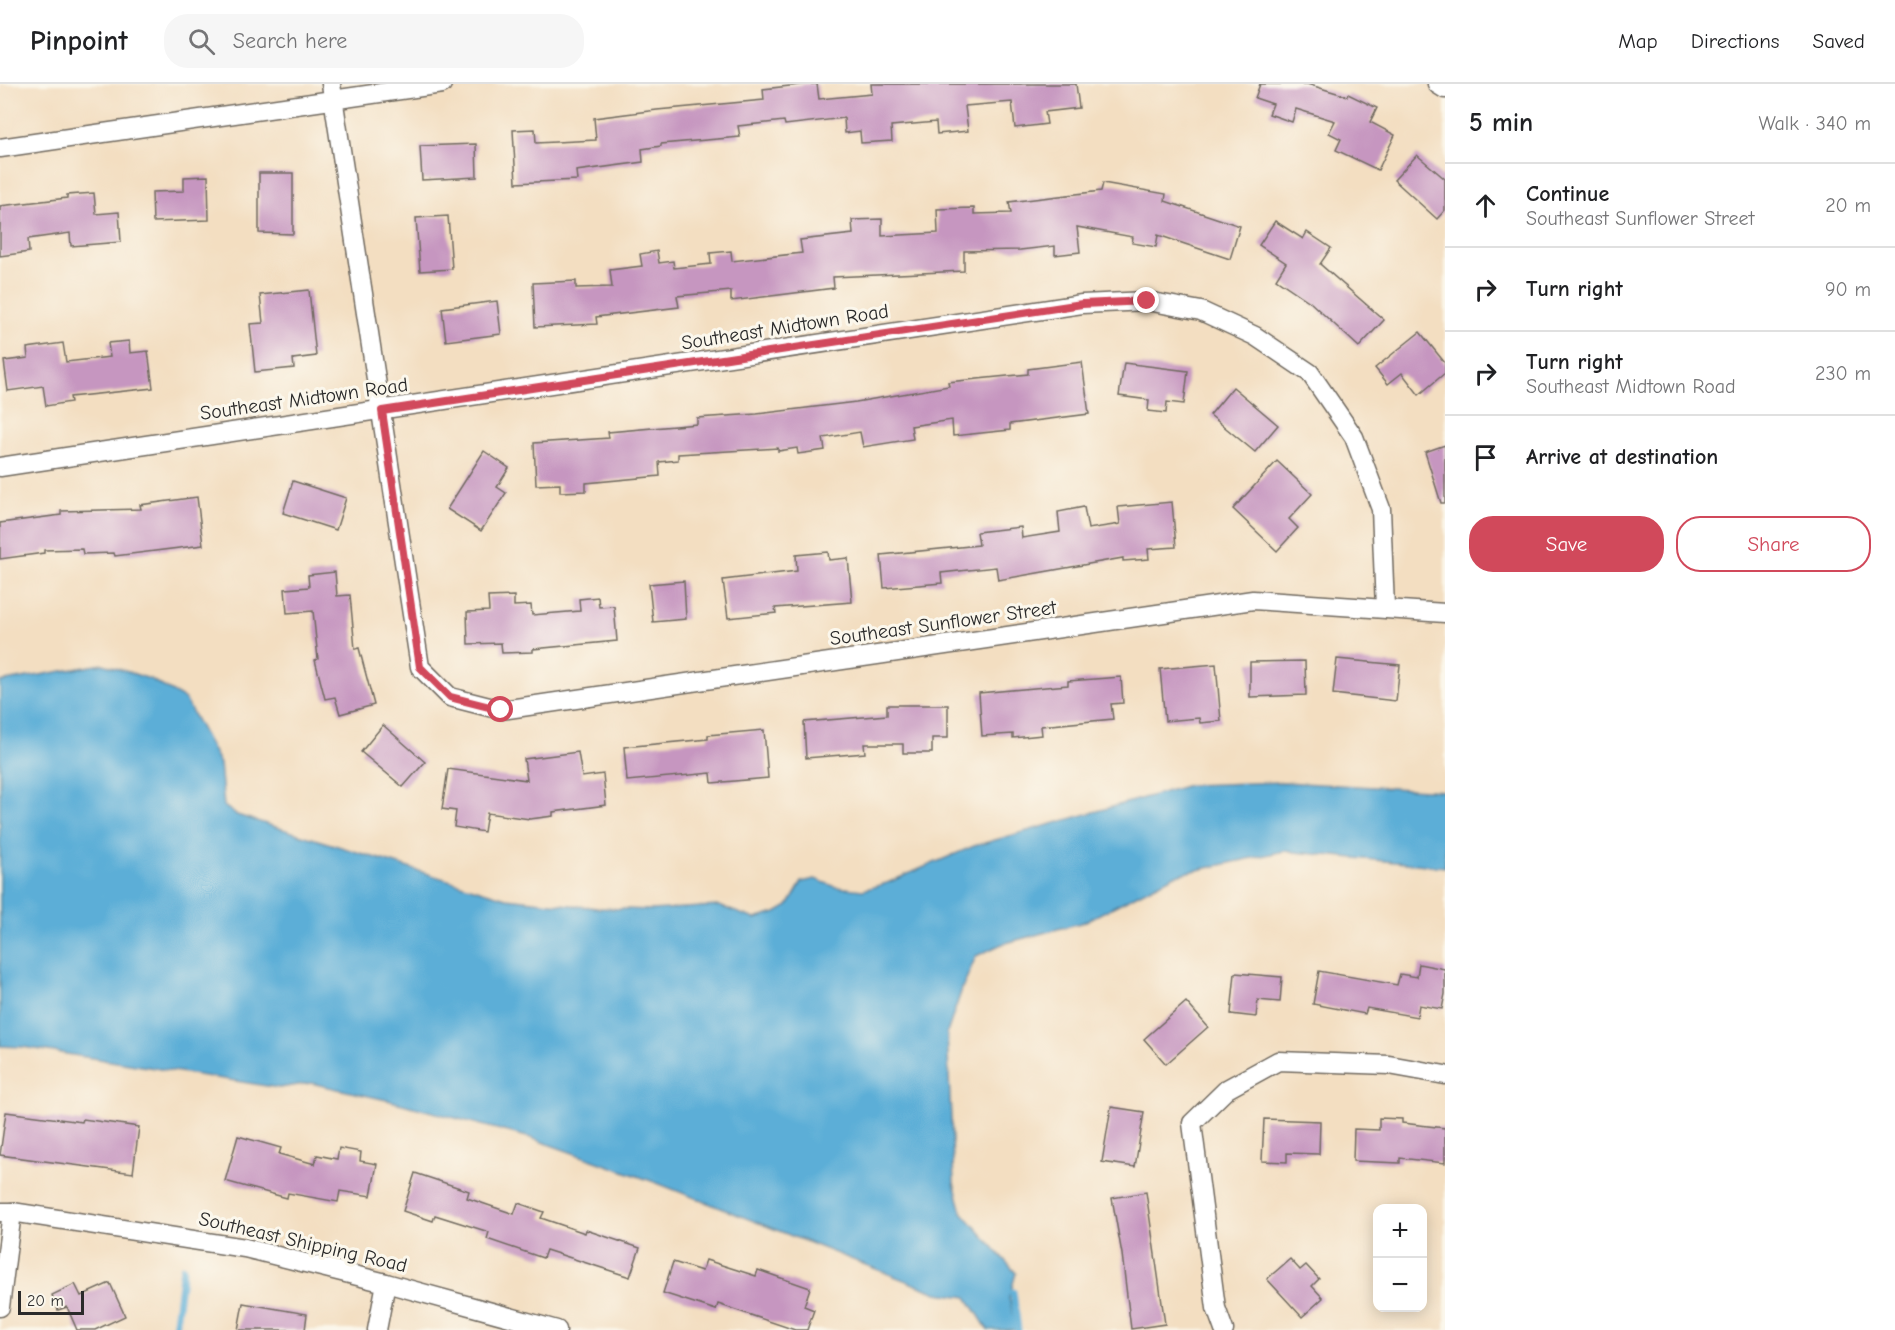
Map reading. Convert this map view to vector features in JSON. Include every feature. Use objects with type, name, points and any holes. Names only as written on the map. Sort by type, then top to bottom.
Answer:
[{"type":"street","points":[[0,148],[332,92],[442,84]]},
{"type":"street","points":[[1437,84],[1445,89]]},
{"type":"street","points":[[332,92],[382,411]]},
{"type":"street","name":"Southeast Midtown Road","points":[[0,467],[1082,304],[1147,301],[1201,311],[1255,336],[1310,373],[1354,437],[1381,509],[1386,608]]},
{"type":"street","name":"Southeast Sunflower Street","points":[[382,411],[420,667],[450,697],[501,710],[1253,600],[1445,613]]},
{"type":"street","points":[[1224,1330],[1216,1308],[1192,1123],[1227,1089],[1278,1061],[1389,1065],[1445,1075]]},
{"type":"street","points":[[0,1307],[6,1212]]},
{"type":"street","name":"Southeast Shipping Road","points":[[6,1212],[245,1248],[386,1283],[557,1330]]},
{"type":"street","points":[[377,1330],[386,1283]]},
{"type":"water","points":[[103,664],[150,679],[185,699],[220,764],[224,806],[237,815],[506,898],[597,908],[651,910],[719,906],[755,919],[776,913],[788,906],[802,882],[815,879],[836,887],[863,890],[887,883],[974,846],[1189,785],[1283,782],[1445,791],[1445,867],[1284,851],[1175,875],[1084,922],[1002,944],[976,956],[947,1033],[954,1183],[962,1212],[1016,1273],[1009,1298],[1017,1330],[988,1330],[967,1297],[937,1293],[657,1183],[531,1138],[391,1101],[311,1083],[279,1088],[23,1047],[0,1046],[0,682]]},
{"type":"building","points":[[817,84],[819,99],[872,94],[871,84],[1076,84],[1079,108],[1045,112],[1047,124],[1015,128],[1012,102],[965,106],[968,131],[937,134],[936,122],[891,126],[892,141],[861,143],[860,131],[845,133],[844,118],[785,125],[784,121],[738,126],[740,137],[661,144],[661,146],[642,149],[643,162],[576,171],[577,180],[516,183],[513,130],[535,129],[536,143],[596,140],[594,118],[764,100],[763,89]]},
{"type":"building","points":[[1260,84],[1307,84],[1347,96],[1348,94],[1377,108],[1370,122],[1395,135],[1378,170],[1336,150],[1341,139],[1329,133],[1335,121],[1296,109],[1292,122],[1269,114],[1273,104],[1255,98]]},
{"type":"building","points":[[476,144],[477,177],[422,180],[420,146]]},
{"type":"building","points":[[1417,155],[1445,179],[1445,210],[1437,219],[1394,180]]},
{"type":"building","points":[[259,173],[293,173],[293,234],[259,233]]},
{"type":"building","points":[[208,176],[209,220],[153,222],[152,192],[184,191],[184,177]]},
{"type":"building","points":[[1103,183],[1166,194],[1165,201],[1240,226],[1230,259],[1158,235],[1156,247],[1132,243],[1133,237],[1077,227],[1080,252],[1055,255],[1055,246],[1020,250],[964,251],[964,271],[833,277],[834,288],[731,301],[731,291],[677,296],[679,307],[596,317],[597,324],[535,327],[533,283],[576,281],[576,288],[612,287],[610,270],[642,266],[640,254],[657,251],[659,263],[673,261],[674,268],[711,264],[710,253],[731,251],[732,261],[802,253],[800,240],[853,234],[852,220],[882,219],[882,236],[938,233],[937,209],[974,208],[974,214],[1011,213],[1009,202],[1101,191]]},
{"type":"building","points":[[94,193],[96,214],[119,212],[121,242],[71,246],[70,233],[28,239],[29,252],[0,256],[0,206]]},
{"type":"building","points":[[448,216],[452,269],[420,271],[416,218]]},
{"type":"building","points":[[1275,221],[1303,239],[1307,232],[1331,248],[1320,264],[1384,320],[1359,347],[1310,302],[1276,279],[1286,263],[1259,245]]},
{"type":"building","points":[[309,290],[316,356],[293,359],[294,368],[255,372],[250,324],[263,323],[260,295]]},
{"type":"building","points":[[497,301],[501,334],[446,341],[442,308]]},
{"type":"building","points":[[1420,332],[1445,363],[1445,373],[1419,395],[1402,373],[1388,384],[1375,368]]},
{"type":"building","points":[[129,341],[130,353],[148,351],[153,388],[70,397],[71,402],[46,406],[43,386],[8,391],[4,361],[28,358],[27,348],[63,343],[66,362],[110,357],[108,343]]},
{"type":"building","points":[[1082,362],[1089,414],[1010,424],[1010,430],[953,436],[952,420],[911,426],[913,439],[863,447],[860,432],[823,438],[825,450],[798,454],[797,448],[778,451],[778,448],[678,454],[678,460],[659,462],[660,476],[586,483],[586,491],[560,492],[560,484],[536,485],[534,443],[609,438],[608,432],[697,424],[697,418],[757,414],[856,402],[949,386],[948,382],[1028,374],[1028,369]]},
{"type":"building","points":[[1124,363],[1188,371],[1184,404],[1167,402],[1166,413],[1148,411],[1149,400],[1119,396]]},
{"type":"building","points":[[1233,387],[1278,425],[1255,452],[1210,415]]},
{"type":"building","points":[[1445,445],[1445,503],[1441,503],[1425,452]]},
{"type":"building","points":[[484,451],[509,468],[497,487],[506,493],[481,531],[447,509]]},
{"type":"building","points":[[1277,461],[1312,494],[1289,519],[1298,528],[1277,551],[1233,509]]},
{"type":"building","points":[[293,481],[346,498],[336,530],[283,513]]},
{"type":"building","points":[[197,497],[203,545],[115,556],[114,553],[83,554],[82,549],[44,550],[44,553],[0,559],[0,523],[61,515],[61,511],[141,509],[140,505]]},
{"type":"building","points":[[1172,502],[1176,547],[1148,549],[1149,559],[1123,561],[1123,558],[998,580],[996,567],[941,573],[942,583],[884,588],[881,555],[979,545],[977,532],[1021,527],[1022,538],[1060,532],[1058,512],[1084,507],[1088,529],[1120,524],[1118,507]]},
{"type":"building","points":[[828,552],[829,560],[848,558],[852,602],[775,608],[776,613],[728,618],[723,580],[797,571],[796,555]]},
{"type":"building","points":[[335,572],[337,596],[350,595],[355,649],[359,648],[374,705],[340,714],[335,697],[325,699],[315,660],[318,659],[313,611],[287,613],[285,589],[309,587],[308,575]]},
{"type":"building","points":[[684,581],[686,619],[653,622],[649,584]]},
{"type":"building","points":[[514,596],[514,606],[531,605],[532,615],[580,611],[579,599],[598,597],[599,607],[614,606],[617,641],[533,649],[533,652],[502,653],[501,643],[468,644],[467,612],[489,611],[488,597]]},
{"type":"building","points":[[1337,659],[1400,665],[1396,701],[1333,694]]},
{"type":"building","points":[[1305,661],[1306,695],[1250,697],[1250,662]]},
{"type":"building","points":[[1216,664],[1221,721],[1200,723],[1199,718],[1165,721],[1160,669]]},
{"type":"building","points":[[1121,677],[1123,703],[1111,704],[1113,719],[1041,726],[1042,735],[1013,738],[1013,734],[982,736],[979,693],[1068,685],[1068,681]]},
{"type":"building","points":[[887,705],[948,705],[948,738],[932,738],[932,753],[903,753],[903,744],[864,744],[865,753],[806,758],[804,722],[887,715]]},
{"type":"building","points":[[383,725],[425,762],[403,787],[361,752]]},
{"type":"building","points":[[764,730],[768,778],[712,783],[711,773],[627,781],[624,747],[708,739],[708,735]]},
{"type":"building","points":[[578,752],[582,777],[603,774],[606,805],[553,812],[553,816],[530,819],[487,813],[484,832],[454,827],[456,811],[442,809],[448,769],[527,780],[524,759]]},
{"type":"building","points":[[1419,964],[1445,969],[1445,994],[1442,1009],[1419,1005],[1417,1017],[1367,1008],[1365,1014],[1313,1004],[1319,971],[1397,985],[1400,974],[1417,977]]},
{"type":"building","points":[[1235,973],[1282,977],[1280,1002],[1258,1000],[1256,1017],[1231,1014]]},
{"type":"building","points":[[1186,1002],[1208,1027],[1166,1064],[1144,1039]]},
{"type":"building","points":[[1111,1107],[1144,1112],[1135,1167],[1102,1162]]},
{"type":"building","points":[[6,1112],[139,1127],[133,1173],[0,1155]]},
{"type":"building","points":[[1379,1118],[1402,1119],[1402,1123],[1445,1128],[1445,1163],[1400,1158],[1400,1163],[1353,1161],[1354,1129],[1379,1130]]},
{"type":"building","points":[[1264,1119],[1320,1121],[1319,1154],[1287,1153],[1287,1162],[1262,1161]]},
{"type":"building","points":[[238,1136],[281,1148],[279,1154],[315,1164],[317,1155],[337,1159],[339,1148],[361,1152],[360,1161],[377,1164],[371,1196],[340,1191],[338,1202],[288,1193],[287,1198],[225,1181]]},
{"type":"building","points":[[415,1173],[469,1191],[467,1198],[514,1214],[518,1203],[544,1212],[541,1218],[640,1248],[630,1277],[546,1250],[543,1258],[487,1239],[489,1232],[435,1215],[433,1221],[403,1211]]},
{"type":"building","points":[[1146,1192],[1165,1324],[1131,1329],[1122,1254],[1112,1198]]},
{"type":"building","points":[[1290,1259],[1300,1270],[1306,1265],[1319,1279],[1312,1286],[1323,1298],[1302,1317],[1267,1279]]},
{"type":"building","points":[[706,1260],[756,1276],[758,1270],[810,1288],[804,1306],[814,1310],[807,1330],[795,1330],[718,1304],[716,1310],[663,1293],[673,1262],[702,1271]]},
{"type":"building","points":[[110,1283],[125,1316],[95,1330],[77,1330],[67,1307],[58,1310],[52,1295],[75,1284],[81,1296]]},
{"type":"building","points":[[243,1303],[307,1314],[305,1330],[238,1330]]},
{"type":"waterway","points":[[175,1330],[183,1268]]},
{"type":"waterway","points":[[1013,1292],[1018,1330]]},
{"type":"route","points":[[501,710],[450,697],[420,667],[382,411],[1082,304],[1147,301]]}]
